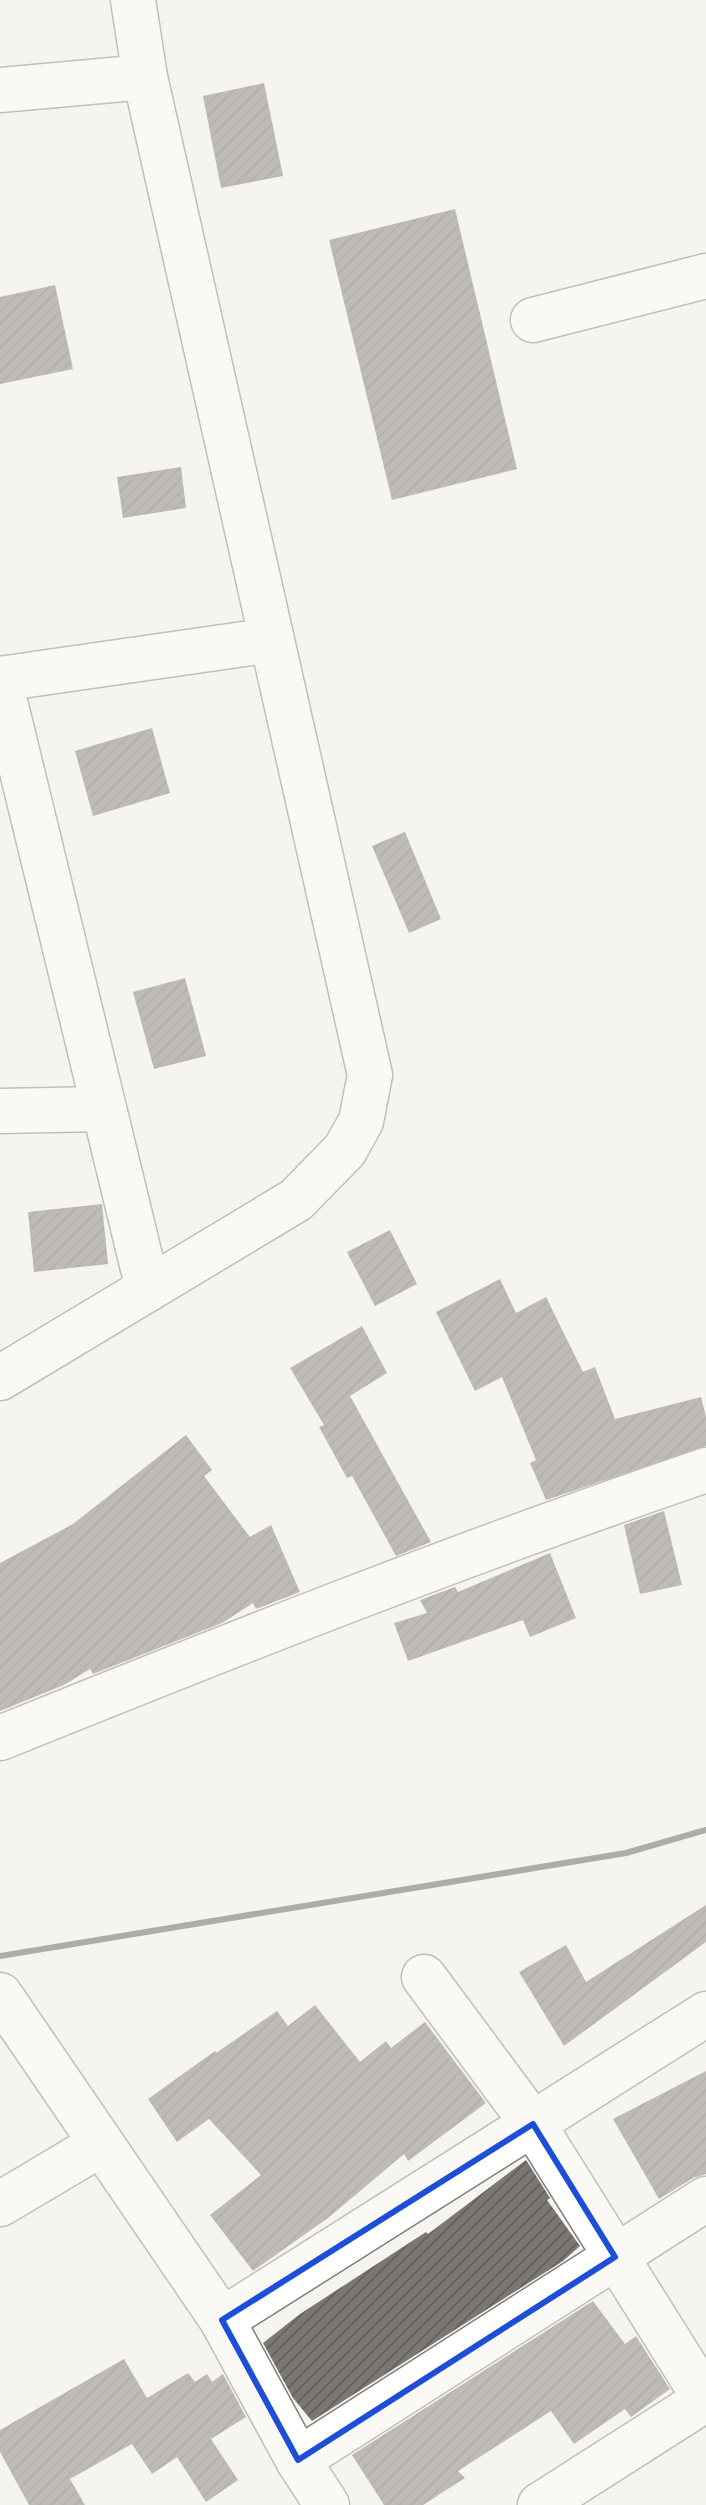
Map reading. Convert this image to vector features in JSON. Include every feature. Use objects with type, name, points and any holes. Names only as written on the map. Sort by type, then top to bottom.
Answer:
[{"type":"street","points":[[0,1378],[296,1200],[345,1150],[361,1121],[370,1075],[145,77],[133,0]]},
{"type":"street","points":[[0,90],[145,77]]},
{"type":"street","points":[[533,320],[706,276]]},
{"type":"street","points":[[148,1289],[0,680],[271,640]]},
{"type":"street","points":[[0,1111],[103,1109]]},
{"type":"street","points":[[0,1738],[179,1666],[706,1470]]},
{"type":"street","points":[[424,1977],[533,2124],[706,2399],[540,2505]]},
{"type":"street","points":[[0,1995],[222,2320],[298,2460],[327,2505]]},
{"type":"street","points":[[222,2320],[706,2014]]},
{"type":"street","points":[[0,2204],[101,2144]]},
{"type":"street","points":[[298,2460],[706,2199]]},
{"type":"highlighted area","points":[[533,2124],[615,2257],[298,2460],[222,2320]]},
{"type":"building","points":[[264,83],[283,176],[221,188],[203,96]]},
{"type":"building","points":[[455,209],[517,469],[392,500],[329,240]]},
{"type":"building","points":[[55,285],[73,369],[0,384],[0,297]]},
{"type":"building","points":[[181,467],[186,508],[123,518],[117,477]]},
{"type":"building","points":[[152,728],[170,793],[93,816],[75,751]]},
{"type":"building","points":[[405,832],[441,919],[409,933],[372,846]]},
{"type":"building","points":[[185,978],[206,1056],[154,1069],[133,992]]},
{"type":"building","points":[[102,1204],[108,1264],[34,1272],[28,1212]]},
{"type":"building","points":[[390,1230],[417,1284],[375,1306],[347,1252]]},
{"type":"building","points":[[500,1279],[516,1313],[546,1297],[583,1372],[595,1367],[615,1419],[701,1397],[706,1417],[706,1446],[546,1500],[530,1463],[536,1460],[502,1377],[475,1391],[436,1312]]},
{"type":"building","points":[[362,1326],[387,1373],[350,1396],[431,1542],[396,1556],[352,1476],[347,1478],[319,1427],[324,1425],[290,1368]]},
{"type":"building","points":[[186,1435],[212,1470],[204,1476],[250,1537],[271,1525],[300,1592],[256,1609],[253,1603],[222,1623],[93,1674],[90,1669],[64,1685],[0,1711],[0,1563],[73,1524]]},
{"type":"building","points":[[664,1511],[682,1585],[640,1594],[624,1525]]},
{"type":"building","points":[[550,1553],[576,1618],[530,1637],[523,1620],[408,1661],[394,1623],[427,1613],[420,1600],[455,1587],[458,1592]]},
{"type":"building","points":[[706,1905],[706,1942],[564,2046],[519,1972],[566,1945],[586,1982]]},
{"type":"building","points":[[315,2005],[360,2062],[386,2041],[391,2048],[425,2022],[486,2103],[408,2161],[404,2154],[328,2218],[253,2271],[210,2215],[261,2175],[209,2119],[177,2142],[148,2099],[277,2011],[288,2026]]},
{"type":"building","points":[[706,2071],[706,2174],[693,2178],[659,2199],[613,2119]]},
{"type":"building","points":[[526,2160],[550,2198],[547,2200],[580,2246],[563,2261],[312,2421],[293,2398],[263,2343],[300,2314],[426,2232],[428,2234]]},
{"type":"building","points":[[593,2301],[625,2344],[636,2336],[670,2389],[631,2417],[625,2409],[574,2444],[551,2411],[458,2471],[465,2478],[423,2505],[384,2505],[352,2455]]},
{"type":"building","points":[[124,2359],[147,2398],[188,2373],[195,2382],[207,2374],[212,2382],[223,2374],[246,2417],[211,2439],[238,2480],[206,2502],[177,2457],[152,2474],[132,2444],[70,2479],[85,2505],[29,2505],[0,2452],[0,2430]]},
{"type":"railway","points":[[0,1956],[626,1853],[706,1830]]}]
